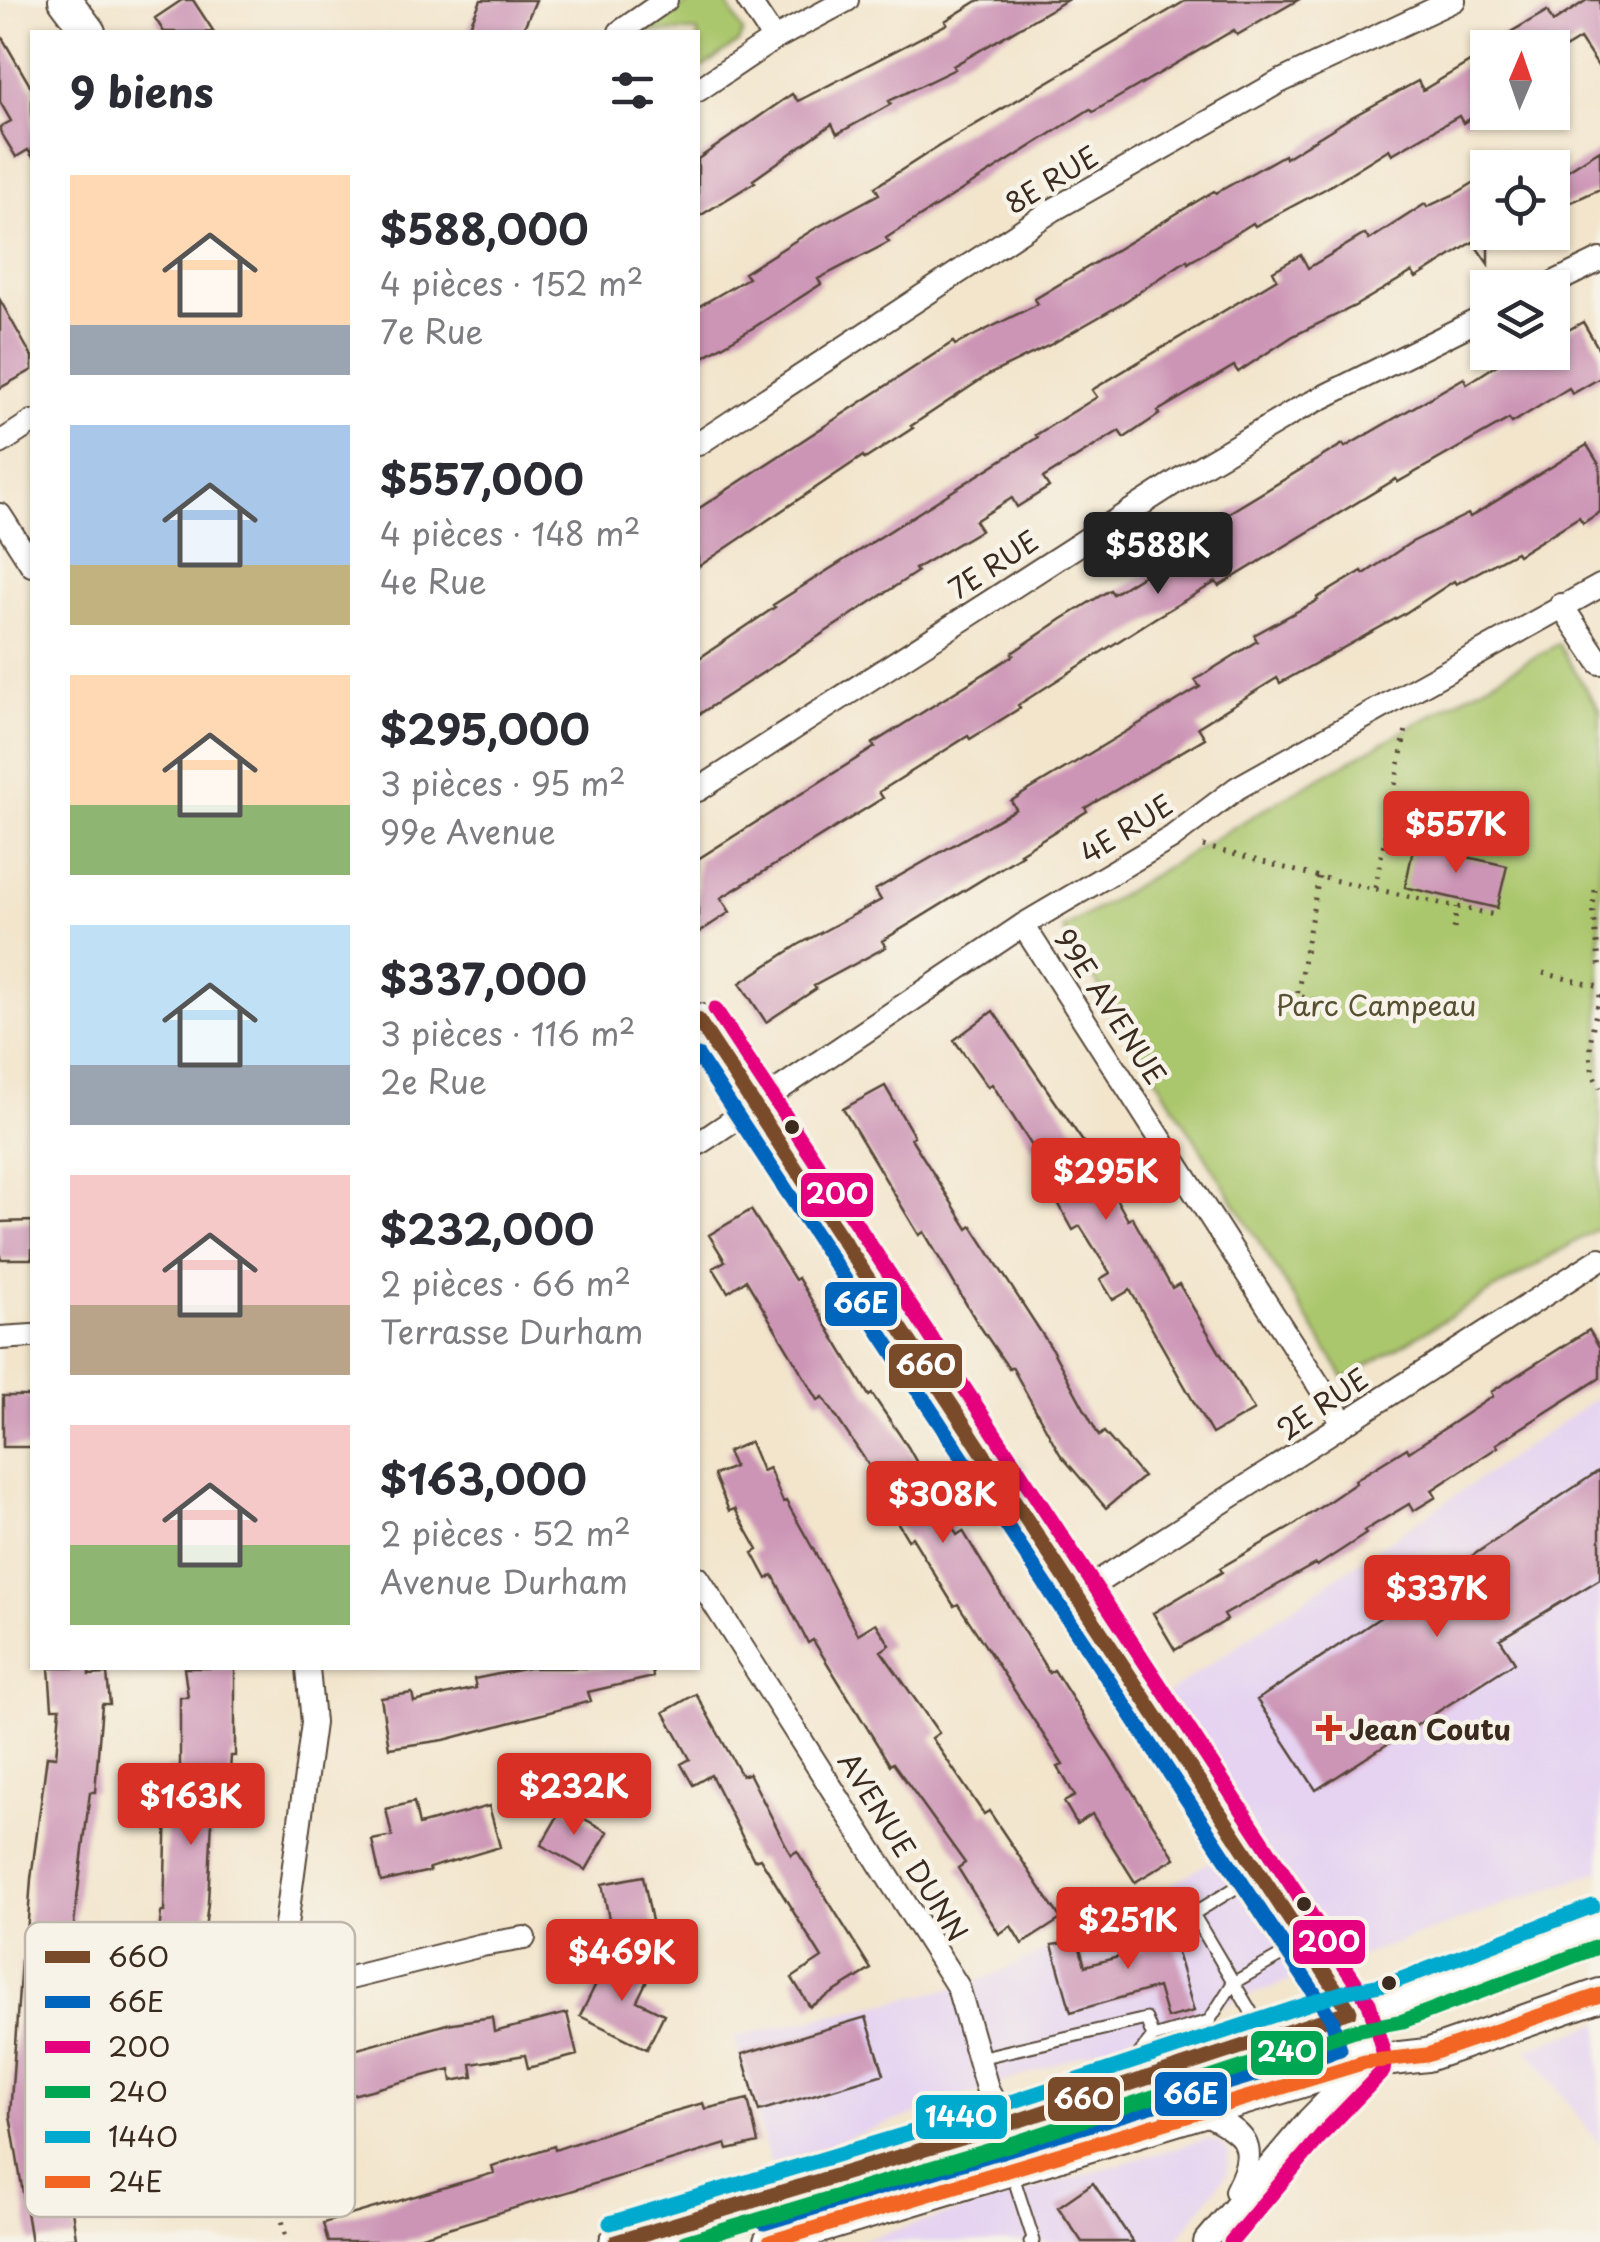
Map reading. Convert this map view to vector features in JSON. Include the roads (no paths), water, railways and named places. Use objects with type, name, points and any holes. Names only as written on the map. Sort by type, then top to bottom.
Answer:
[{"type":"street","points":[[623,30],[666,0]]},
{"type":"street","points":[[748,0],[774,39]]},
{"type":"street","points":[[700,89],[774,39],[847,0]]},
{"type":"street","name":"8E RUE","points":[[700,443],[1053,210],[1279,82],[1454,0]]},
{"type":"street","points":[[1570,275],[1600,260]]},
{"type":"street","name":"7E RUE","points":[[700,789],[1185,476],[1297,410],[1470,323]]},
{"type":"street","points":[[0,443],[30,423]]},
{"type":"street","points":[[0,515],[30,562]]},
{"type":"street","name":"4E RUE","points":[[700,1143],[1023,925],[1171,838],[1237,788],[1600,586]]},
{"type":"street","points":[[1561,605],[1600,663]]},
{"type":"street","name":"99E AVENUE","points":[[1023,925],[1343,1424]]},
{"type":"street","points":[[700,1023],[1350,2011],[1365,2062]]},
{"type":"street","name":"2E RUE","points":[[1076,1596],[1600,1259]]},
{"type":"street","points":[[0,1338],[30,1336]]},
{"type":"street","name":"AVENUE DUNN","points":[[700,1581],[958,1987],[987,2088],[1005,2125],[1015,2168]]},
{"type":"street","points":[[286,1922],[312,1724],[308,1670]]},
{"type":"street","points":[[616,2242],[1005,2125],[1350,2011],[1396,2002],[1600,1925]]},
{"type":"street","points":[[355,1977],[524,1938]]},
{"type":"street","points":[[770,2242],[1365,2062],[1427,2055],[1600,1995]]},
{"type":"street","points":[[1209,2238],[1309,2119],[1365,2062]]},
{"type":"street","points":[[1203,2112],[1235,2129],[1248,2145],[1250,2166],[1209,2238]]},
{"type":"lane","points":[[1259,1874],[1192,1914],[1267,2039]]},
{"type":"lane","points":[[1137,2082],[1133,2062],[1153,2037],[1210,2020],[1234,1982],[1304,1942]]},
{"type":"lane","points":[[980,2058],[1146,2019],[1153,2037]]},
{"type":"lane","points":[[1015,2168],[1034,2242]]},
{"type":"place","name":"Jean Coutu","points":[[1329,1728]]},
{"type":"park label","name":"Parc Campeau","points":[[1376,1004]]}]
